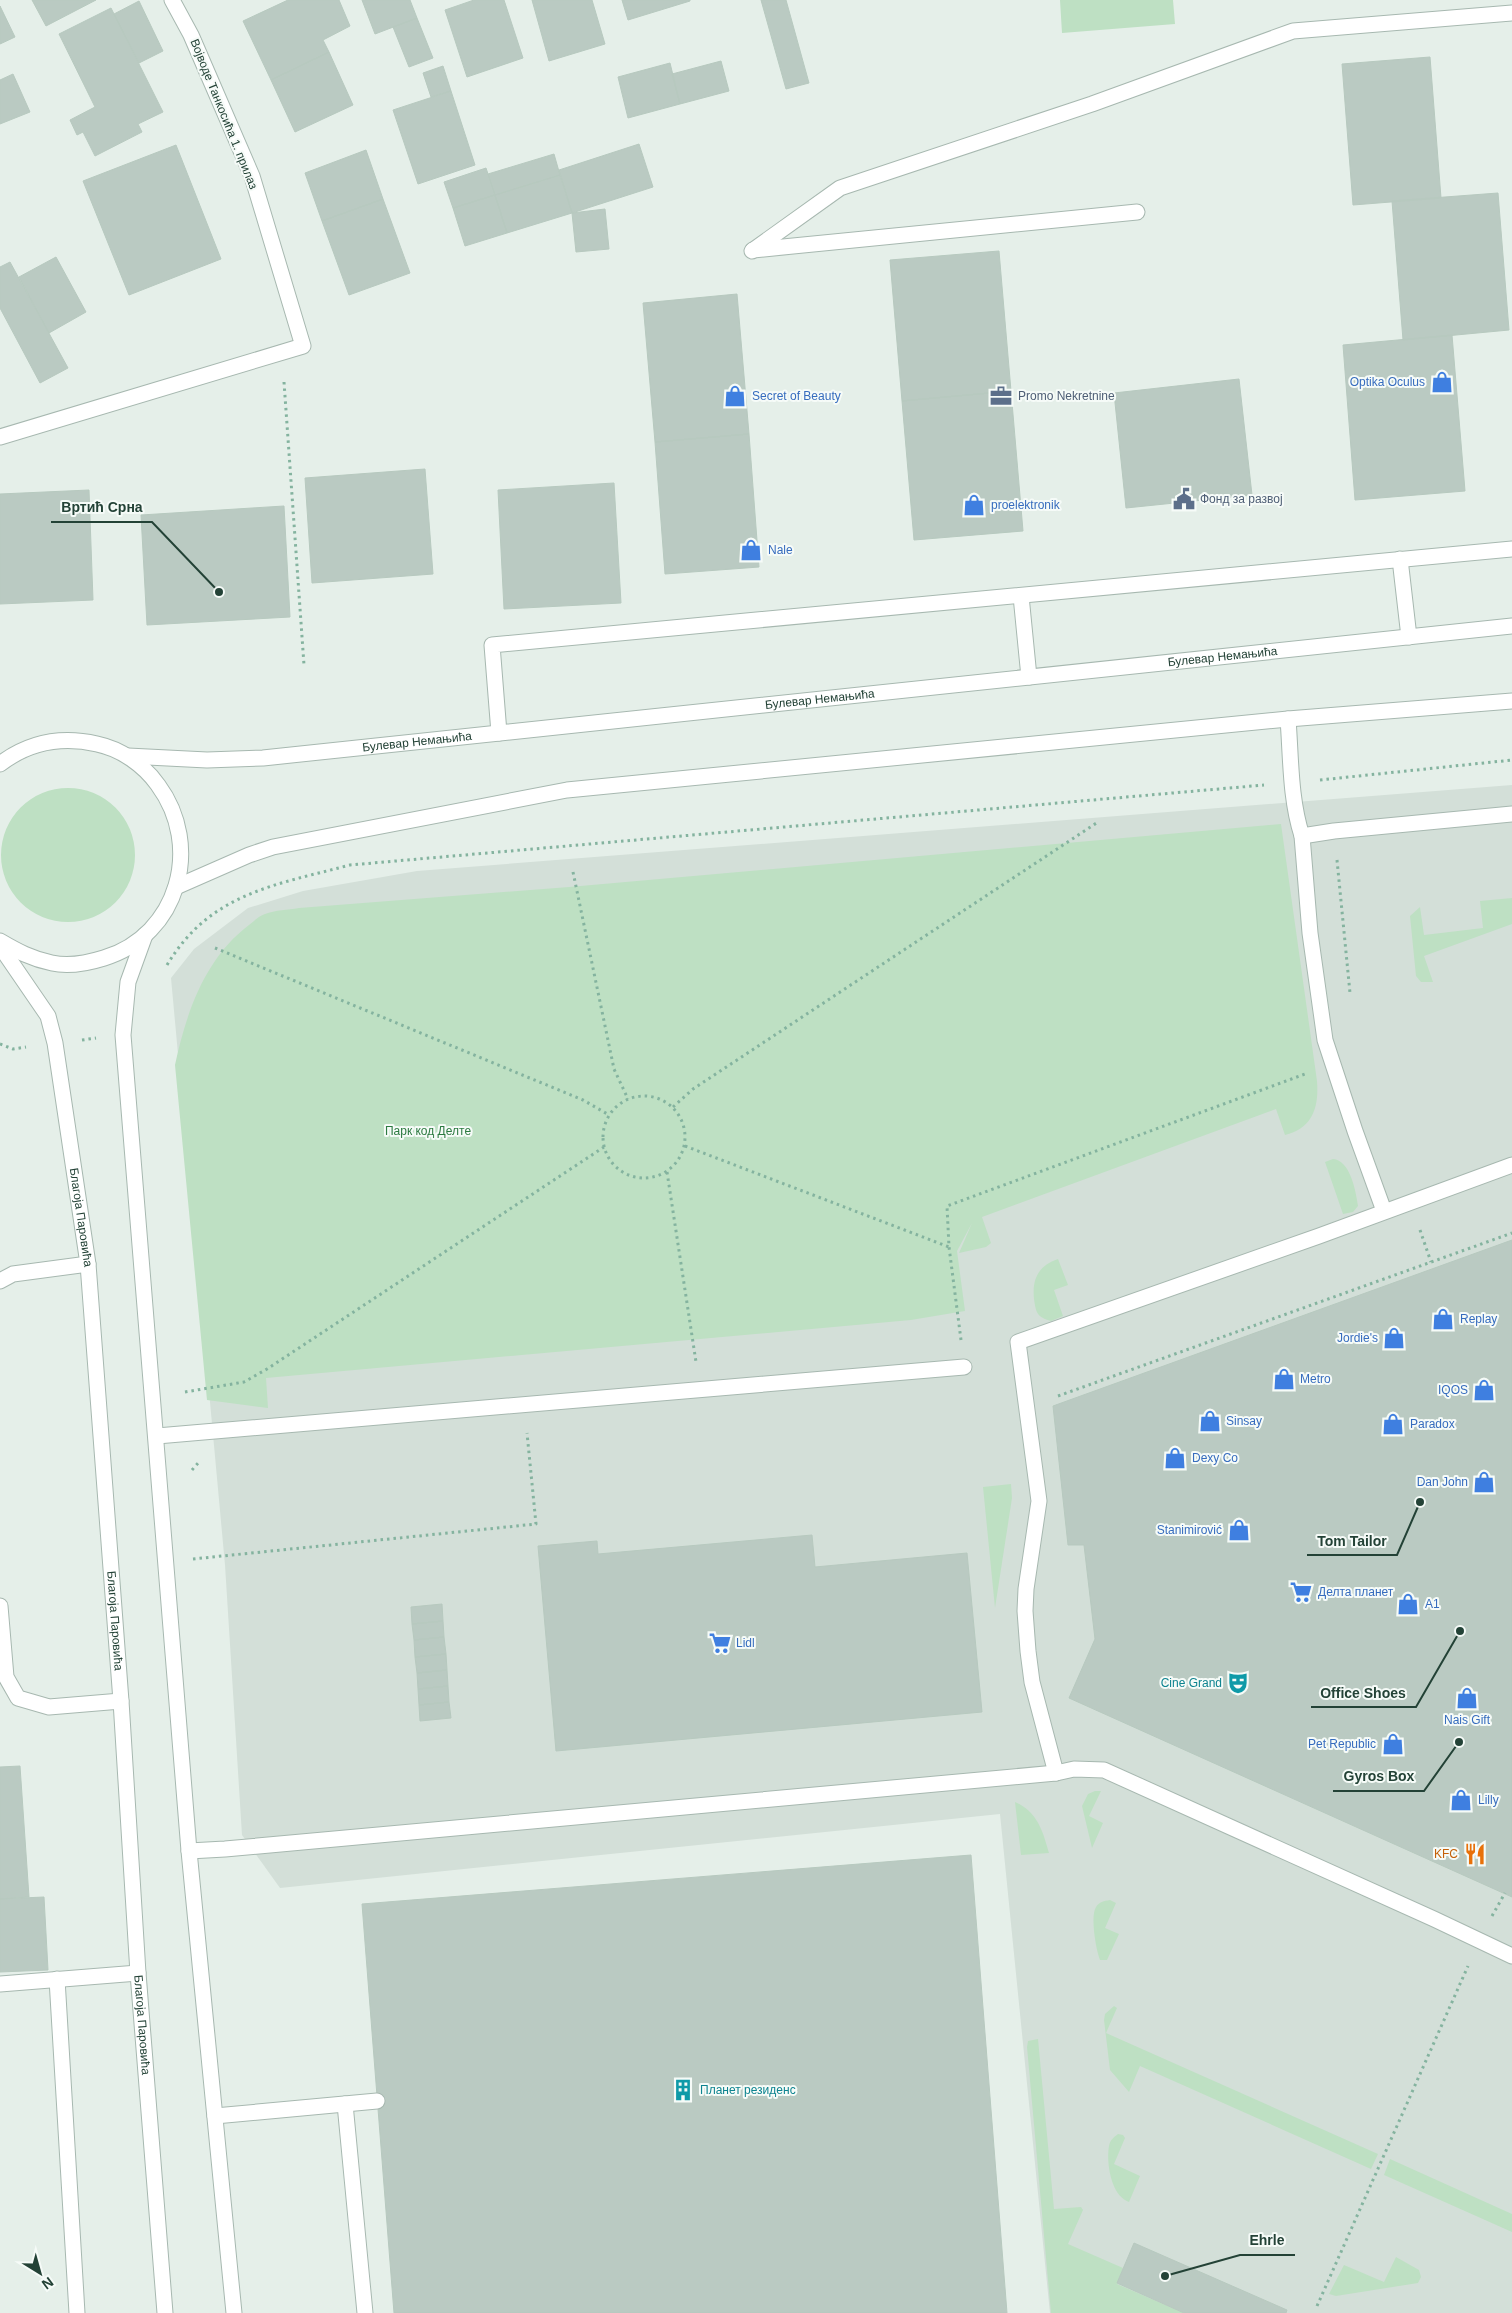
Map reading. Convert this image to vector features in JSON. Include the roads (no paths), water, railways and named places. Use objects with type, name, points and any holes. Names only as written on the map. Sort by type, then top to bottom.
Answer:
[{"type":"street","name":"Војводе Танкосића 1. прилаз","points":[[0,437],[303,346],[252,176],[191,35],[172,0]]},
{"type":"street","points":[[1138,212],[752,251],[840,188],[1092,104],[1293,30],[1512,13]]},
{"type":"street","points":[[499,733],[492,645],[1512,548]]},
{"type":"street","points":[[1400,559],[1409,637]]},
{"type":"street","points":[[1021,596],[1030,677]]},
{"type":"street","name":"Булевар Немањића","points":[[128,756],[207,760],[263,758],[1512,626]]},
{"type":"street","points":[[176,887],[249,854],[273,847],[568,790],[1288,719],[1512,701]]},
{"type":"street","points":[[1288,719],[1295,801],[1302,836],[1310,933],[1325,1040],[1384,1211]]},
{"type":"street","points":[[0,764],[12,755],[34,745],[58,740],[82,740],[106,746],[128,756],[151,775],[169,799],[179,828],[182,857],[176,887],[169,905],[145,935],[118,954],[86,964],[53,964],[22,955],[0,941]]},
{"type":"street","points":[[1302,836],[1334,831],[1512,814]]},
{"type":"street","points":[[145,935],[128,982],[124,1035],[189,1850],[234,2313]]},
{"type":"street","name":"Благоја Паровића","points":[[0,946],[48,1016],[55,1043],[88,1264],[122,1701],[138,1973],[165,2313]]},
{"type":"street","points":[[1056,1773],[1032,1682],[1028,1651],[1025,1611],[1026,1589],[1039,1501],[1018,1342],[1512,1165]]},
{"type":"street","points":[[0,1281],[13,1274],[88,1264]]},
{"type":"street","points":[[157,1436],[964,1367]]},
{"type":"street","points":[[0,1606],[6,1677],[18,1698],[49,1707],[122,1701]]},
{"type":"street","points":[[189,1850],[225,1849],[803,1798],[1056,1773],[1074,1769],[1104,1770],[1512,1956]]},
{"type":"street","points":[[0,1984],[138,1973]]},
{"type":"street","points":[[57,1979],[77,2313]]},
{"type":"street","points":[[215,2116],[377,2101]]},
{"type":"street","points":[[345,2104],[365,2313]]},
{"type":"place","name":"Optika Oculus","points":[[1442,382]]},
{"type":"place","name":"Secret of Beauty","points":[[735,396]]},
{"type":"place","name":"Promo Nekretnine","points":[[1001,396]]},
{"type":"place","name":"Фонд за развој","points":[[1184,499]]},
{"type":"place","name":"proelektronik","points":[[974,505]]},
{"type":"place","name":"Nale","points":[[751,550]]},
{"type":"place","name":"Вртић Срна","points":[[219,592]]},
{"type":"place","name":"Replay","points":[[1443,1319]]},
{"type":"place","name":"Jordie's","points":[[1394,1338]]},
{"type":"place","name":"Metro","points":[[1284,1379]]},
{"type":"place","name":"IQOS","points":[[1484,1390]]},
{"type":"place","name":"Sinsay","points":[[1210,1421]]},
{"type":"place","name":"Paradox","points":[[1393,1424]]},
{"type":"place","name":"Dexy Co","points":[[1175,1458]]},
{"type":"place","name":"Dan John","points":[[1484,1482]]},
{"type":"place","name":"Tom Tailor","points":[[1420,1502]]},
{"type":"place","name":"Stanimirović","points":[[1239,1530]]},
{"type":"place","name":"Делта планет","points":[[1301,1592]]},
{"type":"place","name":"A1","points":[[1408,1604]]},
{"type":"place","name":"Office Shoes","points":[[1460,1631]]},
{"type":"place","name":"Lidl","points":[[720,1643]]},
{"type":"place","name":"Cine Grand","points":[[1238,1683]]},
{"type":"place","name":"Nais Gift","points":[[1467,1698]]},
{"type":"place","name":"Gyros Box","points":[[1459,1742]]},
{"type":"place","name":"Pet Republic","points":[[1393,1744]]},
{"type":"place","name":"Lilly","points":[[1461,1800]]},
{"type":"place","name":"KFC","points":[[1475,1854]]},
{"type":"place","name":"Планет резиденс","points":[[683,2090]]},
{"type":"place","name":"Ehrle","points":[[1165,2276]]},
{"type":"park label","name":"Парк код Делте","points":[[428,1131]]}]
